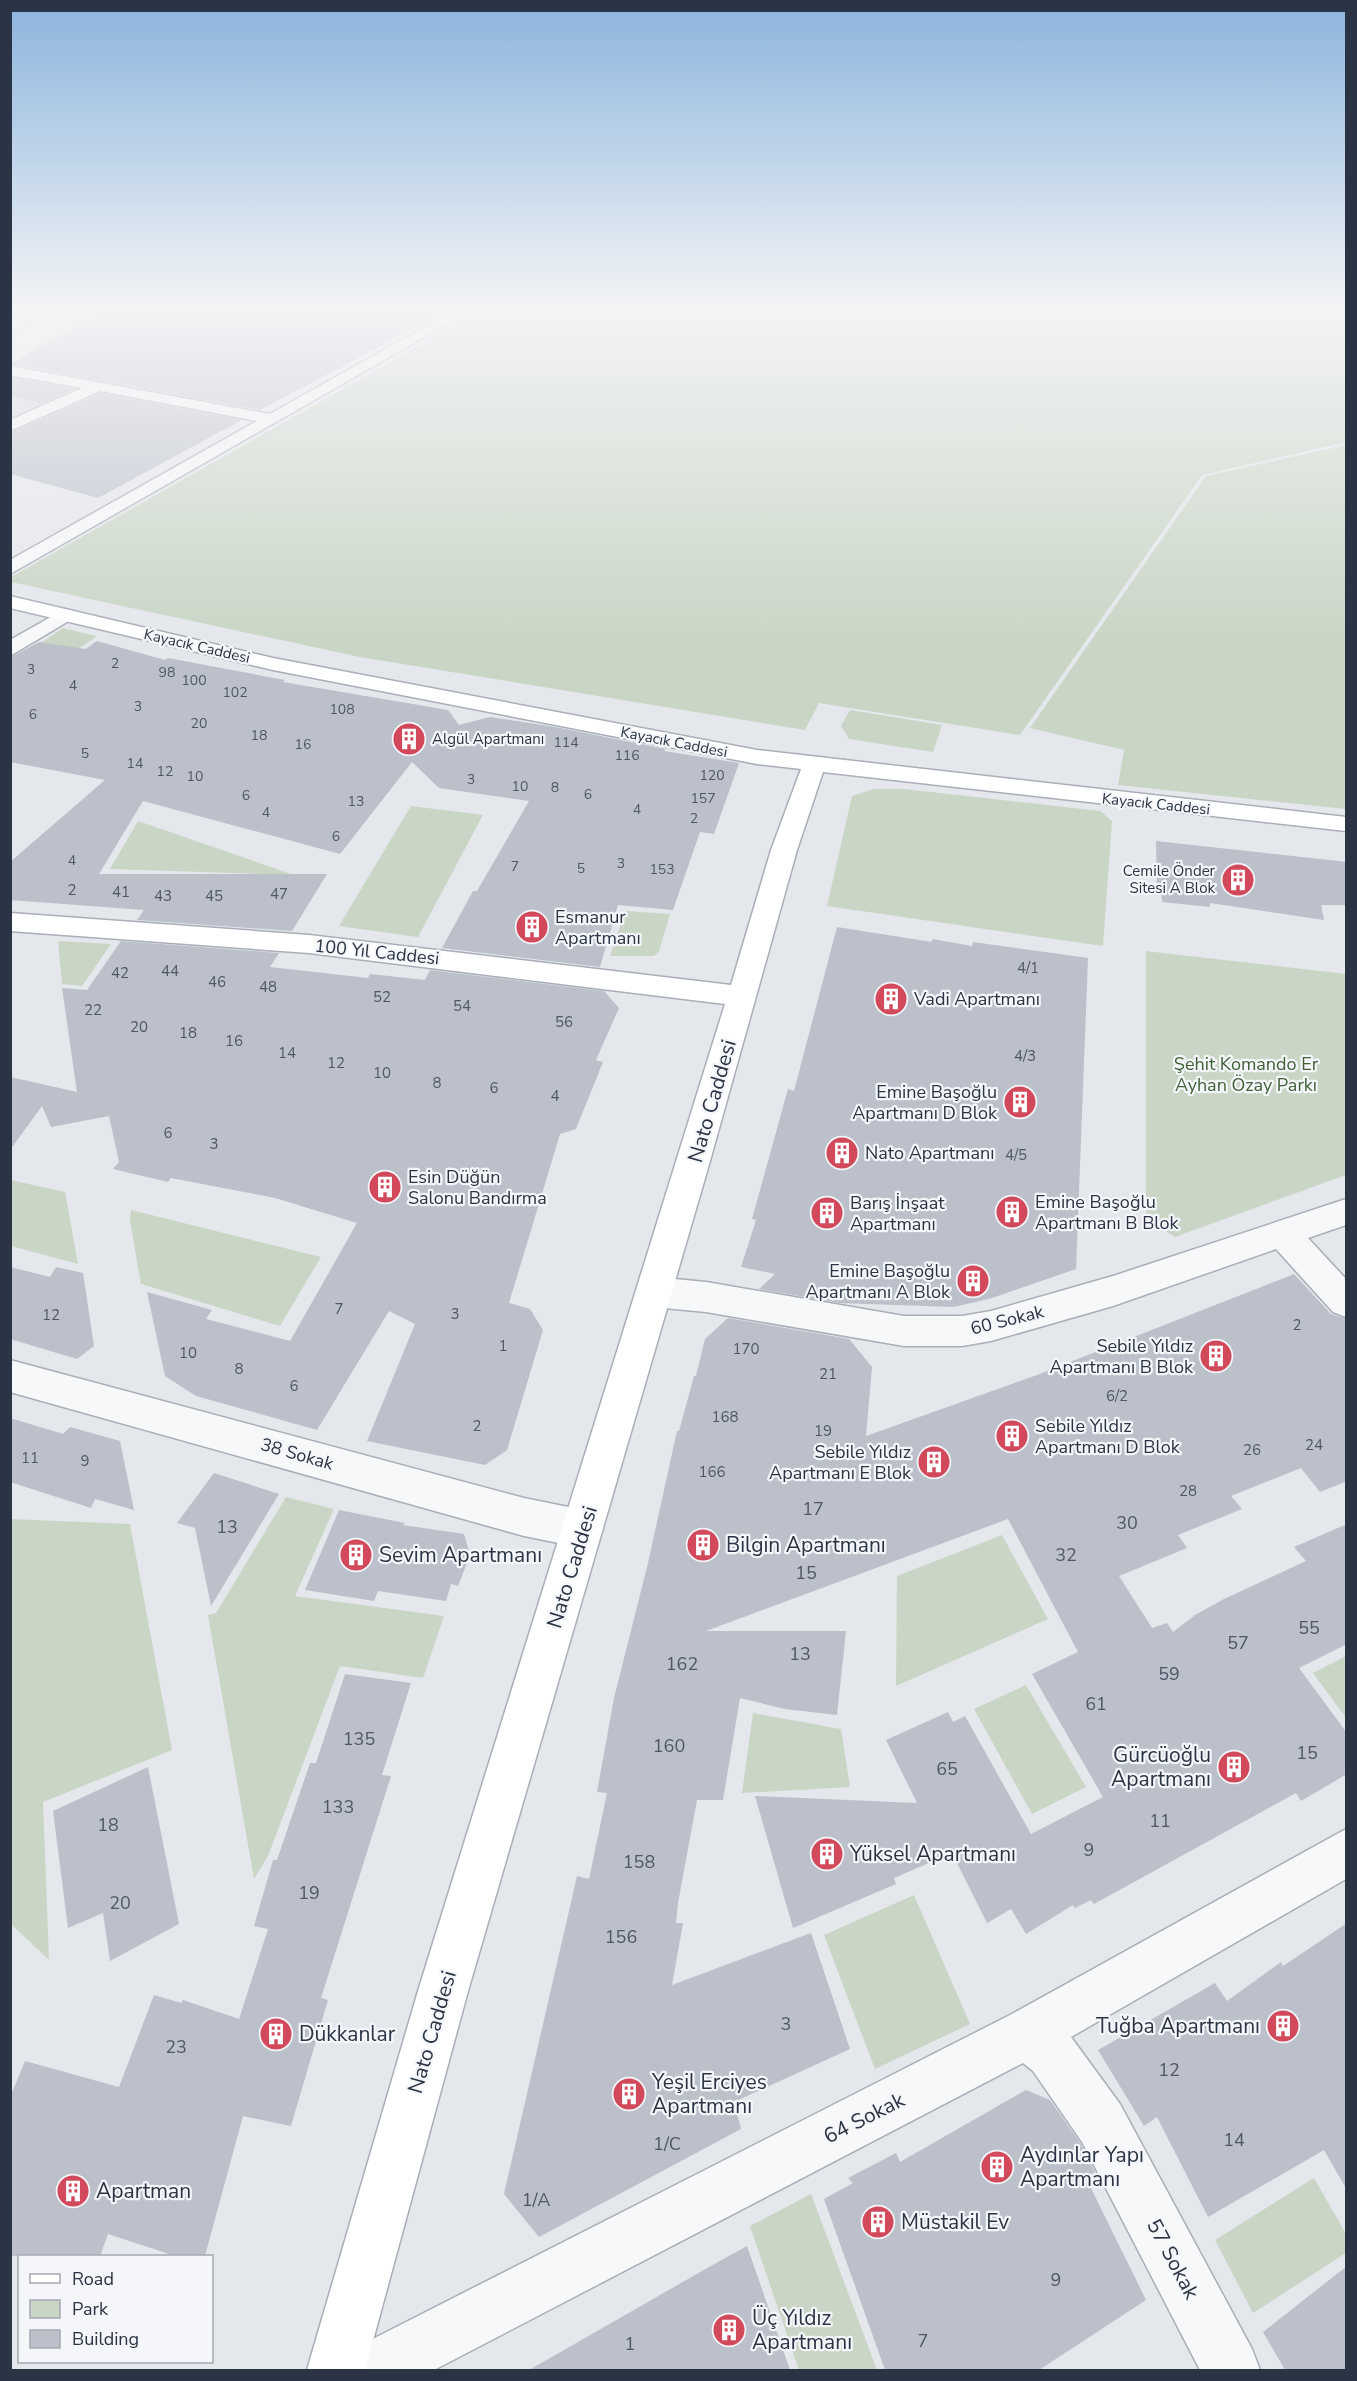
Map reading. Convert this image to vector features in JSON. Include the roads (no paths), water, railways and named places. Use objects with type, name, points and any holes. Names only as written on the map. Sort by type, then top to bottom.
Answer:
[{"type":"main road","name":"Kayacık Caddesi","points":[[10,602],[273,664],[757,757],[1347,824]]},
{"type":"main road","name":"Nato Caddesi","points":[[336,2370],[443,1991],[654,1292],[783,850],[814,765]]},
{"type":"main road","name":"100 Yıl Caddesi","points":[[10,922],[309,944],[742,996]]},
{"type":"street","points":[[10,426],[28,418]]},
{"type":"street","points":[[267,418],[272,419]]},
{"type":"street","points":[[10,568],[272,419]]},
{"type":"street","points":[[10,650],[65,615]]},
{"type":"street","name":"60 Sokak","points":[[654,1292],[706,1297],[904,1331],[962,1331],[991,1326],[1113,1291],[1347,1212]]},
{"type":"street","points":[[1283,1234],[1347,1302]]},
{"type":"street","name":"38 Sokak","points":[[10,1376],[524,1517],[583,1529]]},
{"type":"street","name":"64 Sokak","points":[[374,2370],[1028,2033],[1347,1853]]},
{"type":"street","name":"57 Sokak","points":[[1028,2033],[1050,2053],[1101,2123],[1231,2370]]},
{"type":"place","name":"Algül Apartmanı","points":[[409,739]]},
{"type":"place","name":"Cemile Önder Sitesi A Blok","points":[[1238,880]]},
{"type":"place","name":"Esmanur Apartmanı","points":[[532,927]]},
{"type":"place","name":"Vadi Apartmanı","points":[[891,999]]},
{"type":"place","name":"Emine Başoğlu Apartmanı D Blok","points":[[1020,1102]]},
{"type":"place","name":"Nato Apartmanı","points":[[842,1153]]},
{"type":"place","name":"Esin Düğün Salonu Bandırma","points":[[385,1187]]},
{"type":"place","name":"Emine Başoğlu Apartmanı B Blok","points":[[1012,1212]]},
{"type":"place","name":"Barış İnşaat Apartmanı","points":[[827,1213]]},
{"type":"place","name":"Emine Başoğlu Apartmanı A Blok","points":[[973,1281]]},
{"type":"place","name":"Sebile Yıldız Apartmanı B Blok","points":[[1216,1356]]},
{"type":"place","name":"Sebile Yıldız Apartmanı D Blok","points":[[1012,1436]]},
{"type":"place","name":"Sebile Yıldız Apartmanı E Blok","points":[[934,1462]]},
{"type":"place","name":"Bilgin Apartmanı","points":[[703,1545]]},
{"type":"place","name":"Sevim Apartmanı","points":[[356,1555]]},
{"type":"place","name":"Gürcüoğlu Apartmanı","points":[[1234,1767]]},
{"type":"place","name":"Yüksel Apartmanı","points":[[827,1854]]},
{"type":"place","name":"Tuğba Apartmanı","points":[[1283,2026]]},
{"type":"place","name":"Dükkanlar","points":[[276,2034]]},
{"type":"place","name":"Yeşil Erciyes Apartmanı","points":[[629,2094]]},
{"type":"place","name":"Aydınlar Yapı Apartmanı","points":[[997,2167]]},
{"type":"place","name":"Apartman","points":[[73,2191]]},
{"type":"place","name":"Müstakil Ev","points":[[878,2222]]},
{"type":"place","name":"Üç Yıldız Apartmanı","points":[[729,2330]]},
{"type":"park label","name":"Şehit Komando Er Ayhan Özay Parkı","points":[[1246,1074]]}]
